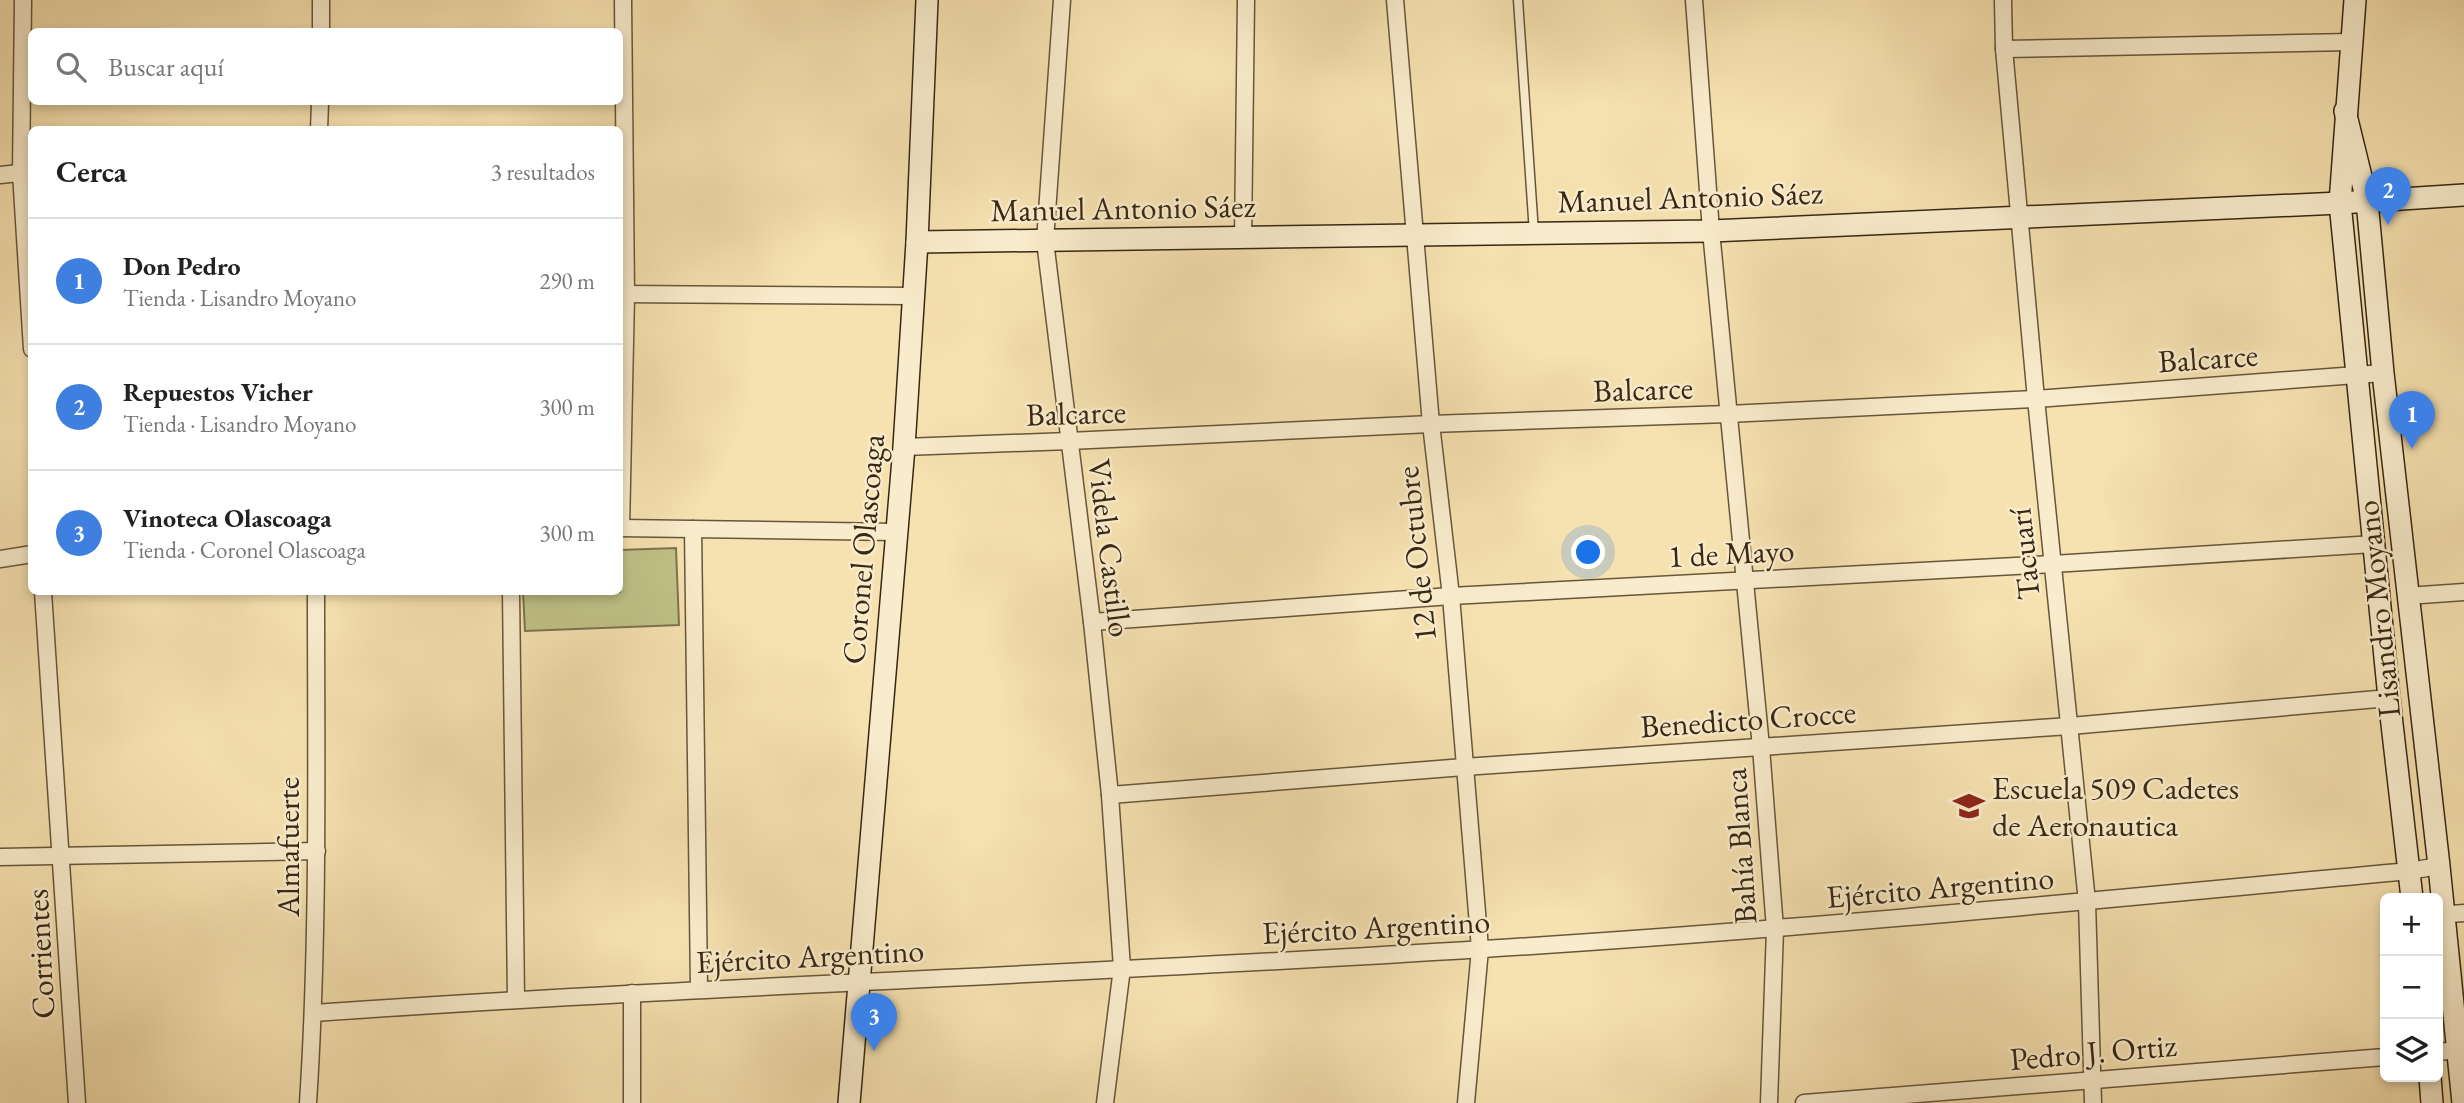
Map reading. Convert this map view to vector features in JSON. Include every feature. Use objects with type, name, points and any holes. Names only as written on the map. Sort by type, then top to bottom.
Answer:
[{"type":"street","points":[[23,0],[28,231]]},
{"type":"street","points":[[321,0],[321,28]]},
{"type":"street","points":[[623,0],[623,294],[913,296]]},
{"type":"street","name":"Coronel Olascoaga","points":[[849,1103],[904,447],[917,242],[927,0]]},
{"type":"street","name":"Videla Castillo","points":[[1062,0],[1045,241],[1092,622],[1110,795],[1122,968],[1104,1103]]},
{"type":"street","points":[[1243,239],[1246,0]]},
{"type":"street","name":"12 de Octubre","points":[[1395,0],[1430,424],[1451,596],[1480,949],[1466,1103]]},
{"type":"street","name":"Bahía Blanca","points":[[1694,0],[1711,230],[1775,929],[1769,1103]]},
{"type":"street","name":"Tacuarí","points":[[2003,0],[2004,49],[2036,399],[2087,902],[2093,1103]]},
{"type":"street","name":"Lisandro Moyano","points":[[2355,0],[2340,204],[2389,698],[2411,893]]},
{"type":"street","points":[[2004,49],[2351,42]]},
{"type":"street","points":[[319,126],[320,105]]},
{"type":"street","name":"Lisandro Moyano","points":[[2345,111],[2367,201],[2407,596],[2439,866],[2448,914],[2448,1051],[2463,1103]]},
{"type":"street","points":[[0,176],[26,172]]},
{"type":"street","name":"Manuel Antonio Sáez","points":[[917,242],[1711,230],[2340,204],[2464,195]]},
{"type":"street","name":"Balcarce","points":[[904,447],[2036,399],[2383,373]]},
{"type":"street","points":[[623,528],[895,532]]},
{"type":"street","points":[[693,529],[699,988]]},
{"type":"street","name":"1 de Mayo","points":[[1092,622],[1451,596],[2374,544]]},
{"type":"street","points":[[0,559],[28,555]]},
{"type":"street","points":[[2407,596],[2464,592]]},
{"type":"street","name":"Corrientes","points":[[44,595],[77,1103]]},
{"type":"street","name":"Almafuerte","points":[[308,1103],[314,1013],[317,851],[316,595]]},
{"type":"street","points":[[511,595],[516,999]]},
{"type":"street","name":"Benedicto Crocce","points":[[1110,795],[1464,766],[2070,726],[2389,698]]},
{"type":"street","points":[[0,857],[317,851]]},
{"type":"street","name":"Ejército Argentino","points":[[314,1013],[699,988],[1480,949],[1775,929],[2087,902],[2439,866]]},
{"type":"street","points":[[632,993],[632,1103]]},
{"type":"street","name":"Pedro J. Ortiz","points":[[1804,1103],[2380,1057]]},
{"type":"street","points":[[2430,1082],[2432,1103]]},
{"type":"lane","points":[[1518,0],[1534,233]]},
{"type":"green space","points":[[676,548],[679,625],[525,631],[523,595],[623,595],[623,550]]},
{"type":"place","name":"Repuestos Vicher","points":[[2388,225]]},
{"type":"place","name":"Don Pedro","points":[[2412,449]]},
{"type":"place","name":"Escuela 509 Cadetes de Aeronautica","points":[[1969,806]]},
{"type":"place","name":"Vinoteca Olascoaga","points":[[874,1051]]}]
